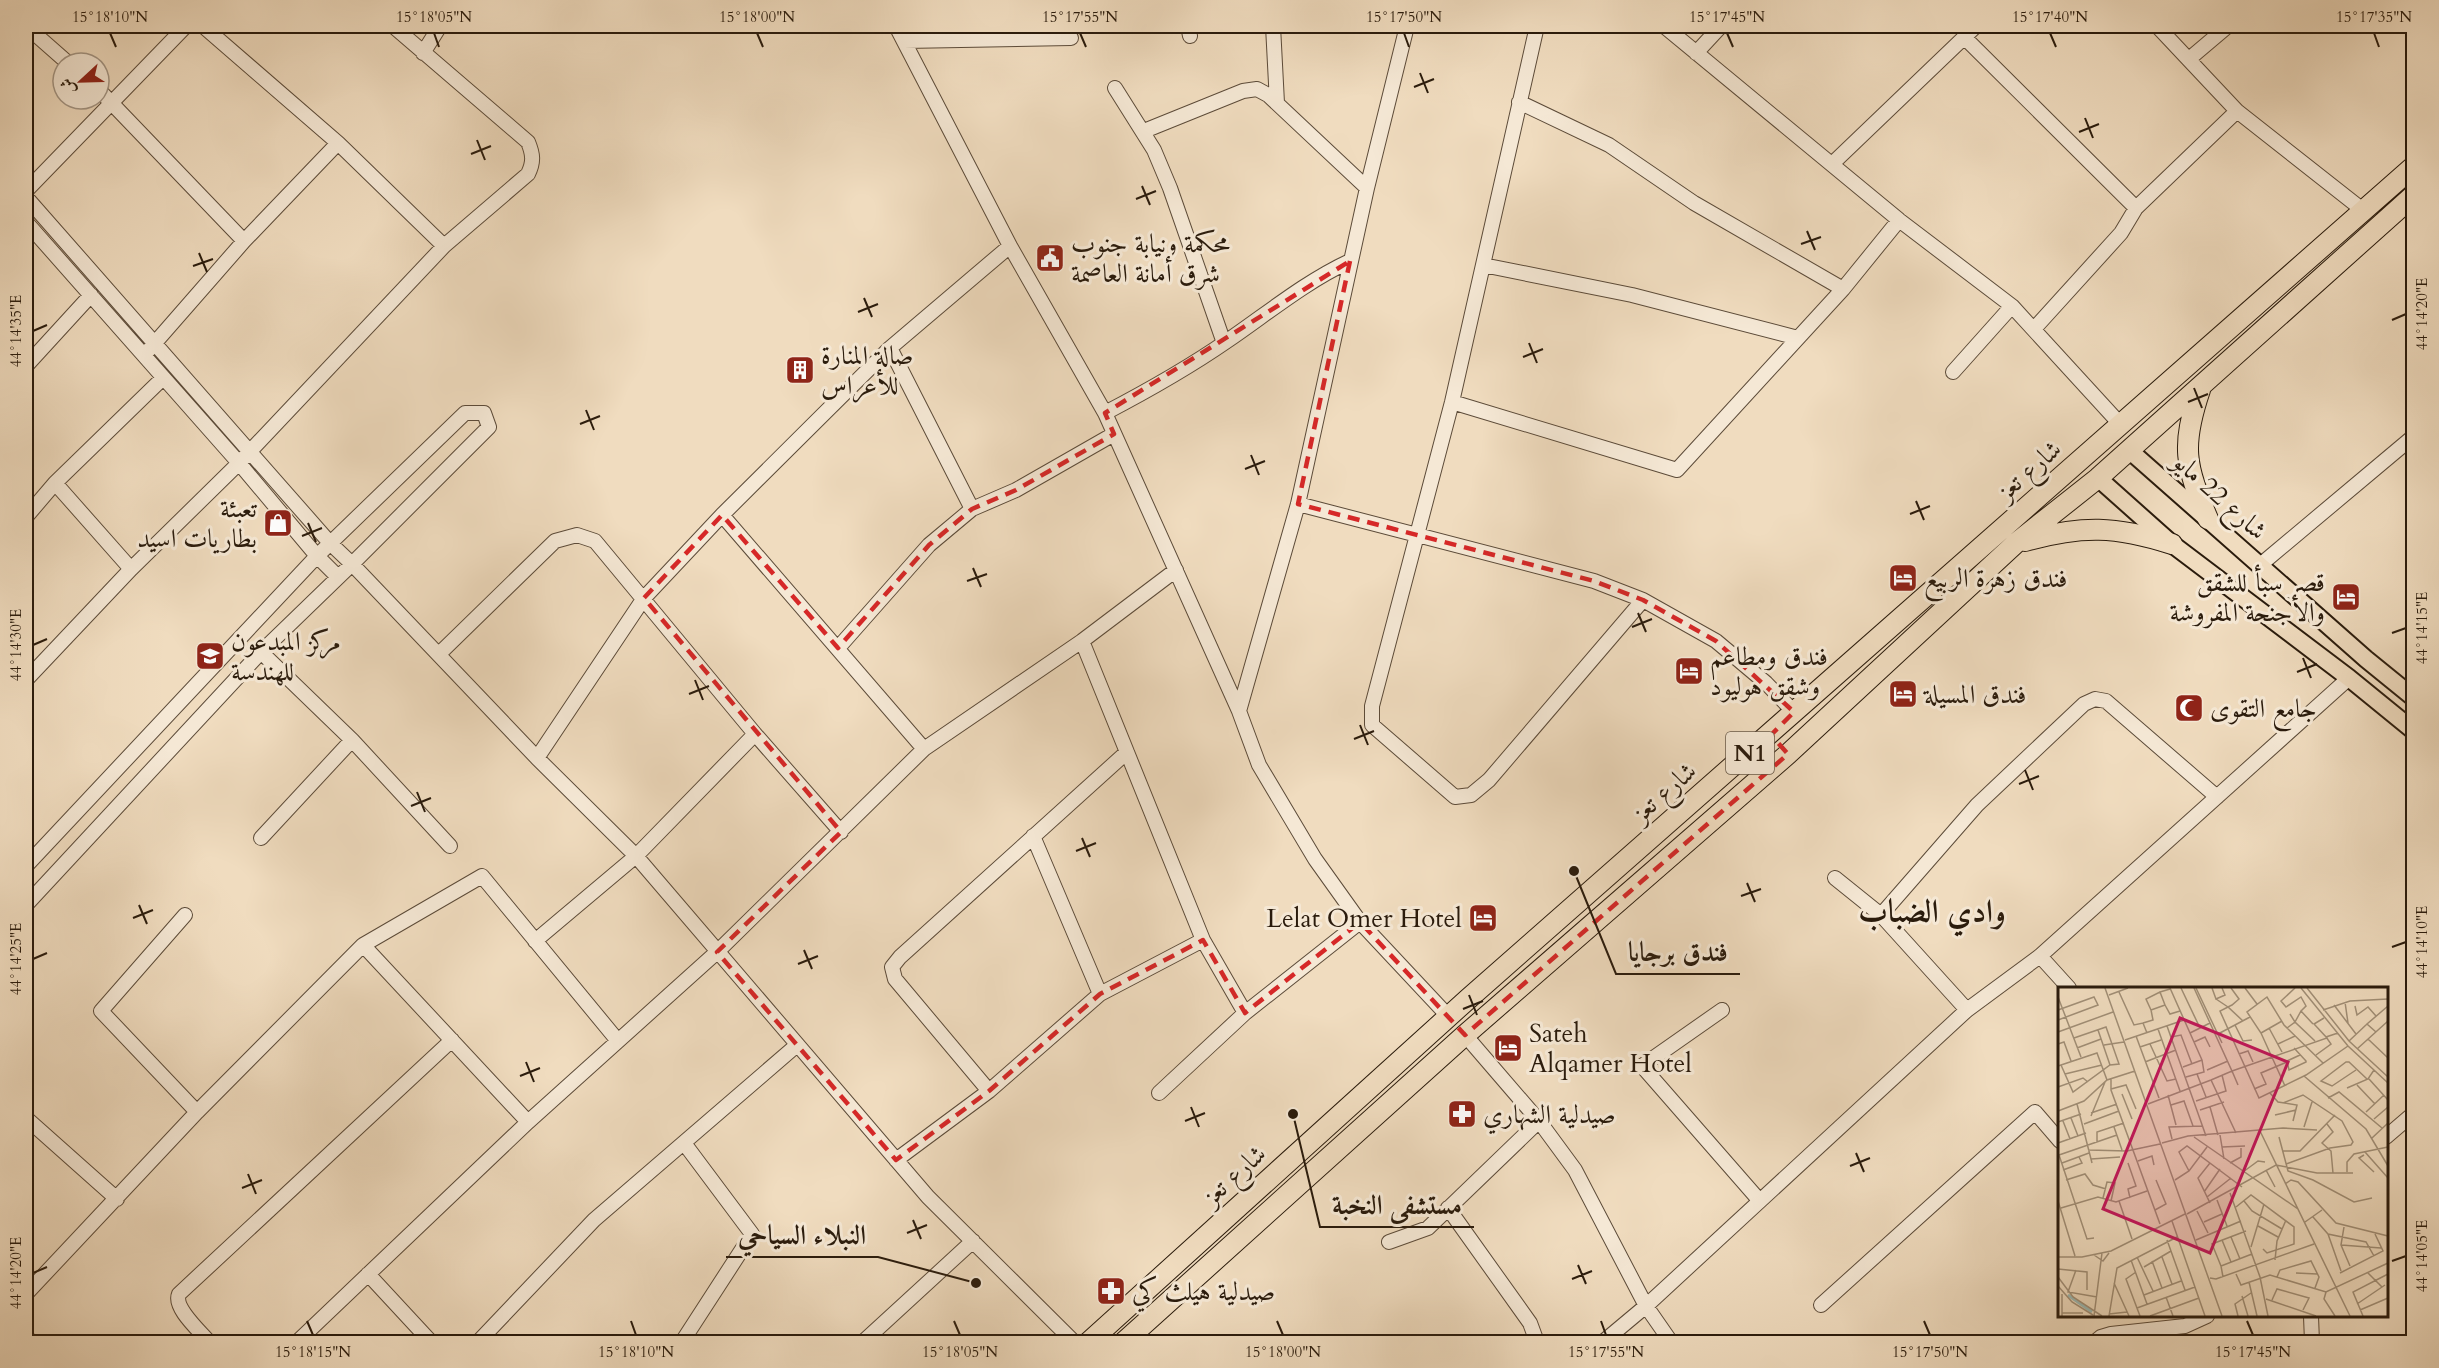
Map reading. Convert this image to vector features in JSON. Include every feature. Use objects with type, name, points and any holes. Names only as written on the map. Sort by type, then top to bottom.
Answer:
[{"type":"highway","name":"شارع تعز","points":[[1089,1342],[1449,1017],[2414,166]]},
{"type":"highway","name":"شارع تعز","points":[[1124,1342],[1465,1035],[1788,754],[2016,543],[2098,478],[2414,195]]},
{"type":"highway","points":[[2201,387],[2186,442],[2191,478],[2208,519]]},
{"type":"highway","points":[[2016,543],[2048,534],[2091,528],[2136,532],[2172,544]]},
{"type":"highway","points":[[1771,735],[1788,754]]},
{"type":"highway","points":[[1449,1017],[1465,1035]]},
{"type":"main road","name":"شارع 22 مايو","points":[[2129,450],[2259,566],[2414,698]]},
{"type":"main road","points":[[2098,478],[2172,544],[2349,678],[2414,731]]},
{"type":"main road","points":[[2349,678],[2366,659]]},
{"type":"street","points":[[26,26],[54,51]]},
{"type":"street","points":[[26,191],[114,103],[186,26]]},
{"type":"street","points":[[202,26],[338,143],[444,246]]},
{"type":"street","points":[[26,680],[131,569],[239,463],[444,246],[528,174],[532,165],[532,154],[528,142],[393,26]]},
{"type":"street","points":[[423,53],[440,26]]},
{"type":"street","points":[[896,26],[1010,246],[1105,413],[1239,711],[1259,765],[1315,860],[1360,922],[1449,1017]]},
{"type":"street","points":[[1273,26],[1277,103]]},
{"type":"street","points":[[1239,711],[1298,504],[1350,261],[1407,26]]},
{"type":"street","points":[[1537,26],[1452,402],[1372,706],[1372,725],[1455,798],[1471,795],[1489,780],[1643,600]]},
{"type":"street","points":[[1664,26],[1899,220],[2012,306],[2121,425]]},
{"type":"street","points":[[1696,53],[1721,26]]},
{"type":"street","points":[[1833,164],[1976,26]]},
{"type":"street","points":[[2157,26],[2237,111],[2364,211]]},
{"type":"street","points":[[2189,59],[2228,26]]},
{"type":"street","points":[[1964,37],[2136,208]]},
{"type":"street","points":[[904,41],[1071,38]]},
{"type":"street","points":[[1115,88],[1144,131],[1170,188],[1224,343]]},
{"type":"street","points":[[1144,131],[1248,90],[1262,91],[1367,188]]},
{"type":"street","points":[[111,100],[244,241]]},
{"type":"street","points":[[1519,102],[1609,145],[1694,203],[1843,289]]},
{"type":"street","points":[[2034,329],[2121,233],[2136,208],[2237,111]]},
{"type":"street","points":[[149,350],[244,241],[338,143]]},
{"type":"street","points":[[26,197],[149,350],[164,378],[317,556],[338,577]]},
{"type":"street","points":[[1452,402],[1677,470],[1843,289],[1899,220]]},
{"type":"street","points":[[26,222],[91,295],[149,350],[249,452],[330,543],[537,758],[636,856],[896,1160],[1074,1342]]},
{"type":"street","points":[[537,758],[644,598],[722,515],[890,348],[1010,246]]},
{"type":"street","points":[[1105,413],[1148,391],[1224,343],[1302,287],[1350,261]]},
{"type":"street","points":[[1482,265],[1632,295],[1798,338]]},
{"type":"street","points":[[26,366],[91,295]]},
{"type":"street","points":[[1953,372],[2012,306]]},
{"type":"street","points":[[890,348],[972,508]]},
{"type":"street","points":[[26,517],[55,483],[164,378]]},
{"type":"street","points":[[26,866],[330,543],[465,413],[484,412],[489,427],[261,652],[26,905]]},
{"type":"street","points":[[838,648],[929,545],[972,508],[1016,490],[1114,434]]},
{"type":"street","points":[[2259,566],[2412,441]]},
{"type":"street","points":[[55,483],[131,569]]},
{"type":"street","points":[[1298,504],[1594,581],[1643,600],[1716,641],[1766,682],[1794,712]]},
{"type":"street","points":[[722,515],[924,749]]},
{"type":"street","points":[[439,654],[555,541],[577,535],[595,541],[755,734],[841,832]]},
{"type":"street","points":[[297,1342],[528,1122],[717,952],[924,749],[1082,641],[1176,570]]},
{"type":"street","points":[[1082,641],[1203,940],[1245,1013]]},
{"type":"street","points":[[261,652],[352,740],[450,846]]},
{"type":"street","points":[[1603,1342],[1646,1306],[1967,1010],[2040,956],[2349,678]]},
{"type":"street","points":[[1881,915],[1977,805],[2084,704],[2095,699],[2106,701],[2217,797]]},
{"type":"street","points":[[535,941],[636,856],[755,734]]},
{"type":"street","points":[[261,838],[352,740]]},
{"type":"street","points":[[989,1091],[895,979],[892,967],[900,957],[1127,752]]},
{"type":"street","points":[[1033,836],[1100,994]]},
{"type":"street","points":[[26,1294],[197,1112],[363,945],[482,876],[618,1041]]},
{"type":"street","points":[[1835,878],[1881,915],[1967,1010]]},
{"type":"street","points":[[185,915],[101,1011],[197,1112]]},
{"type":"street","points":[[1159,1093],[1245,1013],[1360,922]]},
{"type":"street","points":[[896,1160],[989,1091],[1100,994],[1203,940]]},
{"type":"street","points":[[363,945],[528,1122]]},
{"type":"street","points":[[2040,956],[2067,987]]},
{"type":"street","points":[[1722,1010],[1642,1066],[1759,1200]]},
{"type":"street","points":[[1465,1035],[1539,1121],[1575,1170],[1646,1306],[1671,1342]]},
{"type":"street","points":[[209,1342],[180,1306],[177,1298],[179,1294],[452,1040]]},
{"type":"street","points":[[478,1342],[594,1220],[797,1045]]},
{"type":"street","points":[[1821,1305],[2035,1112],[2058,1139]]},
{"type":"street","points":[[2388,1135],[2414,1113]]},
{"type":"street","points":[[26,1118],[117,1199]]},
{"type":"street","points":[[1389,1242],[1428,1228],[1539,1121]]},
{"type":"street","points":[[684,1143],[752,1234],[684,1342]]},
{"type":"street","points":[[1448,1208],[1530,1323],[1537,1342]]},
{"type":"street","points":[[863,1342],[973,1241]]},
{"type":"street","points":[[368,1275],[431,1342]]},
{"type":"street","points":[[2095,1342],[2111,1334],[2184,1326],[2205,1317]]},
{"type":"street","points":[[2311,1317],[2312,1342]]},
{"type":"street","points":[[26,1336],[31,1342]]},
{"type":"highlighted area","points":[[1350,261],[1298,504],[1594,581],[1643,600],[1716,641],[1794,712],[1771,735],[1788,754],[1465,1035],[1360,922],[1245,1013],[1203,940],[1100,994],[989,1091],[896,1160],[717,952],[841,832],[644,598],[722,515],[838,648],[929,545],[972,509],[1016,490],[1114,434],[1105,413]]},
{"type":"place","name":"محكمة ونيابة جنوب شرق أمانة العاصمة","points":[[1050,258]]},
{"type":"place","name":"صالة المنارة للأعراس","points":[[800,370]]},
{"type":"place","name":"تعبئة بطاريات اسيد","points":[[278,523]]},
{"type":"place","name":"فندق زهرة الربيع","points":[[1903,578]]},
{"type":"place","name":"قصر سبأ للشقق والأجنحة المفروشة","points":[[2346,597]]},
{"type":"place","name":"مركز المبدعون للهندسة","points":[[210,656]]},
{"type":"place","name":"فندق ومطاعم وشقق هوليود","points":[[1689,671]]},
{"type":"place","name":"فندق المسيلة","points":[[1903,694]]},
{"type":"place","name":"جامع التقوى","points":[[2189,708]]},
{"type":"place","name":"فندق برجايا","points":[[1574,871]]},
{"type":"place","name":"Lelat Omer Hotel","points":[[1483,918]]},
{"type":"place","name":"Sateh Alqamer Hotel","points":[[1508,1048]]},
{"type":"place","name":"مستشفى النخبة","points":[[1293,1114]]},
{"type":"place","name":"صيدلية الشهاري","points":[[1462,1114]]},
{"type":"place","name":"النبلاء السياحي","points":[[976,1283]]},
{"type":"place","name":"صيدلية هيلث كي","points":[[1111,1291]]},
{"type":"district","name":"وادي الضباب","points":[[1932,912]]}]
